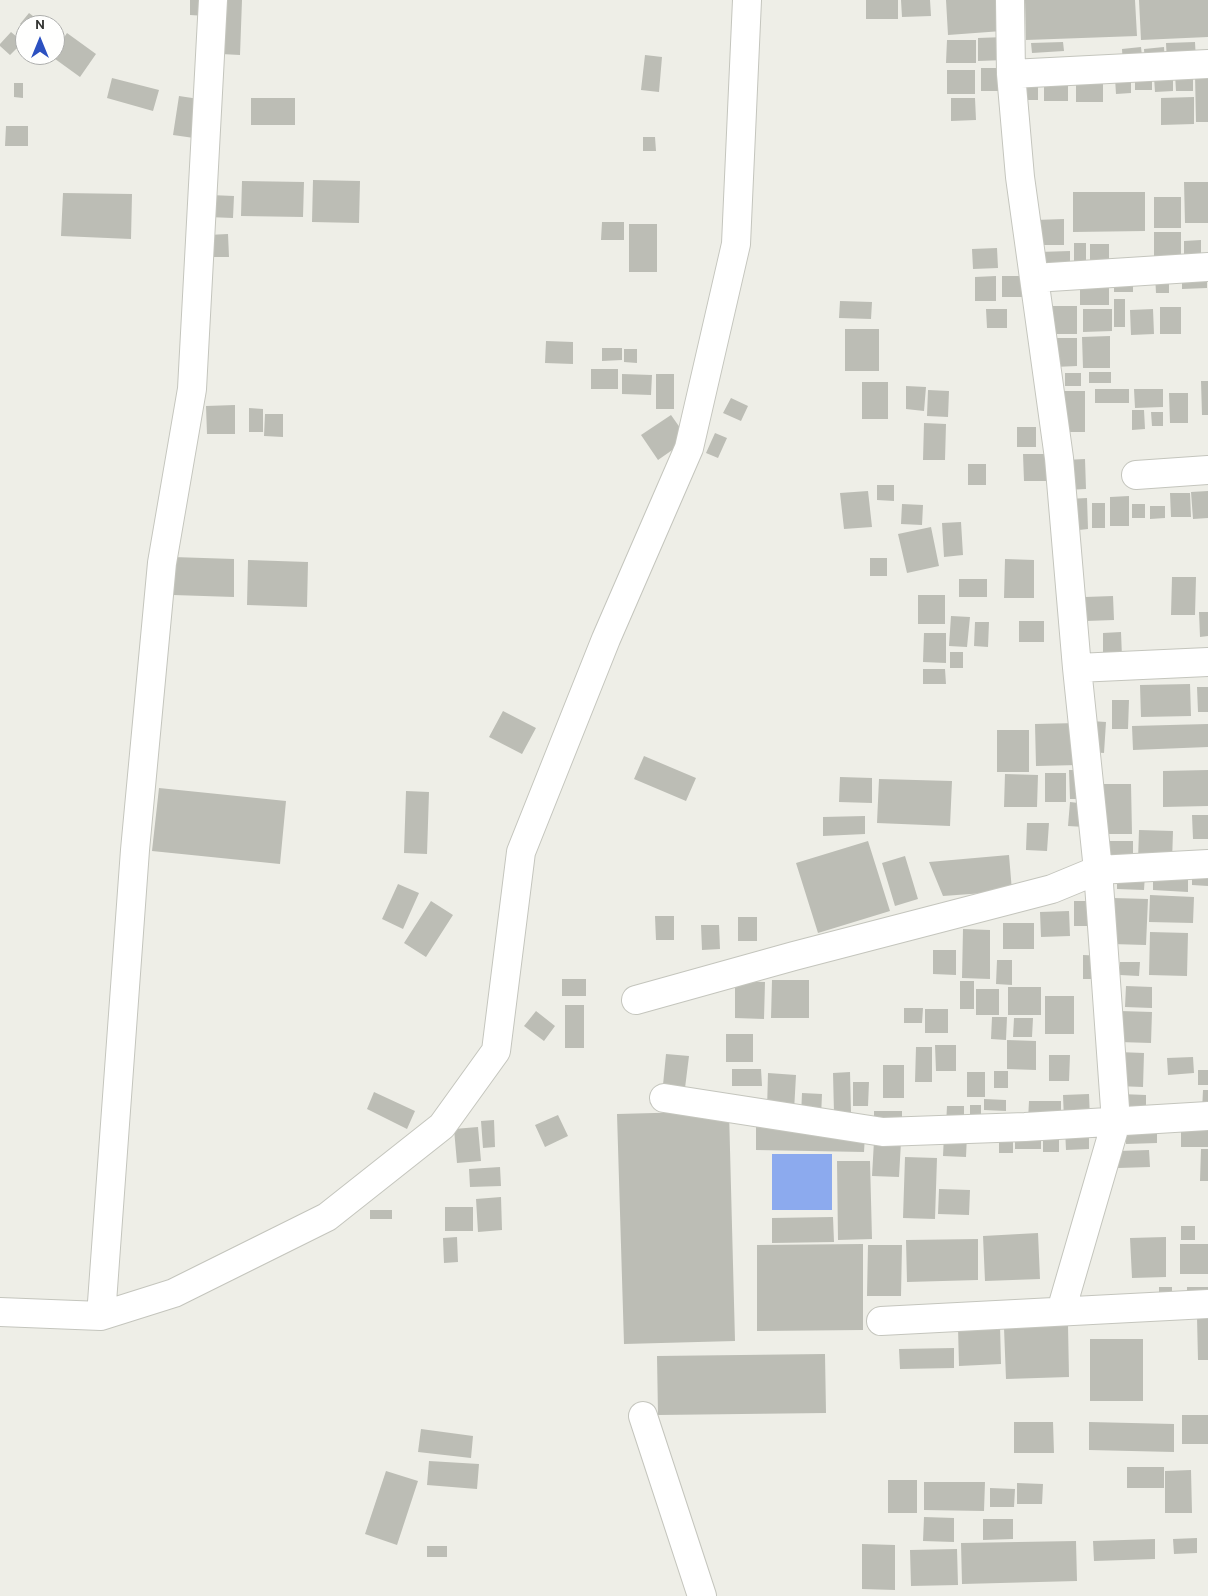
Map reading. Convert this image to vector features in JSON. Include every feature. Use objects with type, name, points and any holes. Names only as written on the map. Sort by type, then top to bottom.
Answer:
[{"type":"street","points":[[101,1316],[135,850],[161,573],[192,389],[213,0]]},
{"type":"street","points":[[0,1312],[101,1316],[174,1293],[328,1217],[442,1126],[496,1051],[521,852],[606,639],[690,448],[736,244],[747,0]]},
{"type":"street","points":[[1010,0],[1011,74],[1020,177],[1059,458],[1077,668],[1098,870],[1116,1122],[1061,1311]]},
{"type":"street","points":[[1011,74],[1208,64]]},
{"type":"street","points":[[1034,278],[1208,267]]},
{"type":"street","points":[[1136,476],[1208,470]]},
{"type":"street","points":[[1077,668],[1208,662]]},
{"type":"street","points":[[636,1000],[794,956],[1052,889],[1098,870],[1208,864]]},
{"type":"street","points":[[664,1098],[883,1132],[1208,1116]]},
{"type":"street","points":[[881,1321],[1208,1304]]},
{"type":"street","points":[[643,1416],[702,1596]]},
{"type":"water","points":[[772,1154],[832,1154],[832,1210],[772,1210]]},
{"type":"building","points":[[190,0],[206,0],[206,16],[190,15]]},
{"type":"building","points":[[223,0],[242,0],[240,55],[221,54]]},
{"type":"building","points":[[866,0],[898,0],[898,19],[866,19]]},
{"type":"building","points":[[901,0],[930,0],[931,16],[902,17]]},
{"type":"building","points":[[946,0],[1000,0],[1002,31],[948,35]]},
{"type":"building","points":[[1025,0],[1135,0],[1137,36],[1026,40]]},
{"type":"building","points":[[1139,0],[1208,0],[1208,37],[1141,40]]},
{"type":"building","points":[[11,32],[15,35],[15,50],[10,55],[0,44]]},
{"type":"building","points":[[67,33],[96,54],[80,77],[63,65],[65,65],[65,36]]},
{"type":"building","points":[[1005,37],[1005,60],[978,61],[978,38]]},
{"type":"building","points":[[947,40],[976,40],[976,63],[946,63]]},
{"type":"building","points":[[1063,42],[1064,51],[1032,53],[1031,43]]},
{"type":"building","points":[[1195,42],[1196,61],[1167,63],[1166,43]]},
{"type":"building","points":[[1141,47],[1143,65],[1123,66],[1122,49]]},
{"type":"building","points":[[1164,47],[1165,63],[1145,64],[1144,49]]},
{"type":"building","points":[[645,55],[662,57],[659,92],[641,90]]},
{"type":"building","points":[[981,68],[1008,68],[1009,91],[981,91]]},
{"type":"building","points":[[947,70],[975,70],[975,94],[947,94]]},
{"type":"building","points":[[1175,74],[1193,74],[1193,91],[1176,91]]},
{"type":"building","points":[[1195,74],[1208,74],[1208,122],[1196,122]]},
{"type":"building","points":[[1135,75],[1152,75],[1152,90],[1135,90]]},
{"type":"building","points":[[1173,76],[1173,91],[1155,92],[1154,77]]},
{"type":"building","points":[[112,78],[159,90],[153,111],[107,98]]},
{"type":"building","points":[[1115,78],[1131,78],[1131,93],[1116,94]]},
{"type":"building","points":[[1044,80],[1068,80],[1068,101],[1044,101]]},
{"type":"building","points":[[1076,80],[1103,80],[1103,102],[1076,102]]},
{"type":"building","points":[[1038,82],[1038,100],[1014,100],[1014,83]]},
{"type":"building","points":[[14,83],[23,83],[23,98],[14,97]]},
{"type":"building","points":[[179,96],[199,99],[194,138],[173,135]]},
{"type":"building","points":[[1194,97],[1194,124],[1161,125],[1161,98]]},
{"type":"building","points":[[251,98],[295,98],[295,125],[251,125]]},
{"type":"building","points":[[951,98],[975,98],[976,120],[951,121]]},
{"type":"building","points":[[6,126],[28,126],[28,146],[5,146]]},
{"type":"building","points":[[643,137],[655,137],[656,151],[643,151]]},
{"type":"building","points":[[313,180],[360,181],[359,223],[312,222]]},
{"type":"building","points":[[242,181],[304,182],[303,217],[241,216]]},
{"type":"building","points":[[1184,182],[1208,182],[1208,223],[1185,223]]},
{"type":"building","points":[[1073,192],[1145,192],[1145,231],[1073,232]]},
{"type":"building","points":[[63,193],[132,194],[131,239],[61,236]]},
{"type":"building","points":[[210,195],[234,196],[233,218],[208,217]]},
{"type":"building","points":[[1154,197],[1181,197],[1181,228],[1154,228]]},
{"type":"building","points":[[1064,219],[1064,245],[1035,245],[1035,220]]},
{"type":"building","points":[[602,222],[624,222],[624,240],[601,240]]},
{"type":"building","points":[[629,224],[657,224],[657,272],[629,272]]},
{"type":"building","points":[[1154,232],[1181,232],[1181,261],[1154,261]]},
{"type":"building","points":[[228,234],[229,257],[208,257],[207,235]]},
{"type":"building","points":[[1201,240],[1201,263],[1184,263],[1184,241]]},
{"type":"building","points":[[1074,243],[1086,243],[1086,271],[1074,271]]},
{"type":"building","points":[[1090,244],[1109,244],[1109,268],[1090,269]]},
{"type":"building","points":[[997,248],[998,268],[973,269],[972,249]]},
{"type":"building","points":[[1070,251],[1070,272],[1039,272],[1039,252]]},
{"type":"building","points":[[1207,273],[1207,288],[1182,289],[1182,274]]},
{"type":"building","points":[[1155,274],[1169,274],[1169,293],[1156,293]]},
{"type":"building","points":[[996,276],[996,301],[975,301],[975,277]]},
{"type":"building","points":[[1002,276],[1032,276],[1032,297],[1002,297]]},
{"type":"building","points":[[1114,277],[1133,277],[1133,292],[1114,292]]},
{"type":"building","points":[[1080,282],[1109,282],[1109,305],[1080,305]]},
{"type":"building","points":[[1114,299],[1125,299],[1125,327],[1114,327]]},
{"type":"building","points":[[840,301],[872,302],[871,319],[839,318]]},
{"type":"building","points":[[1050,306],[1077,306],[1077,334],[1051,334]]},
{"type":"building","points":[[1160,307],[1181,307],[1181,334],[1160,334]]},
{"type":"building","points":[[986,309],[1007,309],[1007,328],[987,328]]},
{"type":"building","points":[[1083,309],[1112,309],[1112,331],[1083,332]]},
{"type":"building","points":[[1153,309],[1154,334],[1131,335],[1130,310]]},
{"type":"building","points":[[845,329],[879,329],[879,371],[845,371]]},
{"type":"building","points":[[1110,336],[1110,368],[1083,368],[1082,337]]},
{"type":"building","points":[[1053,338],[1077,338],[1077,366],[1054,367]]},
{"type":"building","points":[[546,341],[573,342],[573,364],[545,363]]},
{"type":"building","points":[[602,348],[622,348],[622,360],[602,361]]},
{"type":"building","points":[[624,349],[637,349],[637,363],[624,362]]},
{"type":"building","points":[[591,369],[618,369],[618,389],[591,389]]},
{"type":"building","points":[[1089,372],[1111,372],[1111,383],[1089,383]]},
{"type":"building","points":[[1065,373],[1081,373],[1081,386],[1065,386]]},
{"type":"building","points":[[622,374],[652,375],[651,395],[622,394]]},
{"type":"building","points":[[656,374],[674,374],[674,409],[656,409]]},
{"type":"building","points":[[1201,381],[1208,381],[1208,415],[1202,415]]},
{"type":"building","points":[[862,382],[888,382],[888,419],[862,419]]},
{"type":"building","points":[[906,386],[926,387],[924,411],[906,409]]},
{"type":"building","points":[[1095,389],[1129,389],[1129,403],[1095,403]]},
{"type":"building","points":[[1134,389],[1163,389],[1163,407],[1135,408]]},
{"type":"building","points":[[928,390],[949,391],[948,417],[927,416]]},
{"type":"building","points":[[1063,391],[1085,391],[1085,432],[1064,432]]},
{"type":"building","points":[[1169,393],[1188,393],[1188,423],[1170,423]]},
{"type":"building","points":[[731,398],[748,406],[741,421],[723,413]]},
{"type":"building","points":[[235,405],[235,434],[207,434],[206,406]]},
{"type":"building","points":[[249,408],[263,409],[263,432],[249,432]]},
{"type":"building","points":[[1132,410],[1144,410],[1145,429],[1132,430]]},
{"type":"building","points":[[1151,412],[1163,412],[1163,426],[1152,426]]},
{"type":"building","points":[[265,414],[283,414],[283,437],[264,436]]},
{"type":"building","points":[[671,415],[688,439],[658,460],[641,435]]},
{"type":"building","points":[[924,423],[946,424],[945,460],[923,460]]},
{"type":"building","points":[[1017,427],[1036,427],[1036,447],[1017,447]]},
{"type":"building","points":[[715,433],[727,438],[718,458],[706,453]]},
{"type":"building","points":[[1023,454],[1047,454],[1048,481],[1024,481]]},
{"type":"building","points":[[1085,459],[1086,489],[1066,490],[1065,460]]},
{"type":"building","points":[[968,464],[986,464],[986,485],[968,485]]},
{"type":"building","points":[[877,485],[894,485],[894,501],[877,500]]},
{"type":"building","points":[[868,491],[872,527],[844,529],[840,493]]},
{"type":"building","points":[[1208,491],[1208,518],[1193,519],[1191,492]]},
{"type":"building","points":[[1170,493],[1190,493],[1191,517],[1171,517]]},
{"type":"building","points":[[1129,496],[1129,526],[1110,526],[1110,497]]},
{"type":"building","points":[[1087,498],[1088,529],[1070,531],[1068,499]]},
{"type":"building","points":[[1092,503],[1105,503],[1105,528],[1092,528]]},
{"type":"building","points":[[902,504],[923,505],[922,525],[901,524]]},
{"type":"building","points":[[1132,504],[1145,504],[1145,518],[1132,518]]},
{"type":"building","points":[[1150,506],[1165,506],[1165,518],[1150,519]]},
{"type":"building","points":[[961,522],[963,555],[944,557],[942,523]]},
{"type":"building","points":[[931,527],[939,566],[907,573],[898,534]]},
{"type":"building","points":[[173,557],[234,559],[234,597],[173,595]]},
{"type":"building","points":[[870,558],[887,558],[887,576],[870,576]]},
{"type":"building","points":[[1005,559],[1034,560],[1034,598],[1004,598]]},
{"type":"building","points":[[248,560],[308,562],[307,607],[247,605]]},
{"type":"building","points":[[1172,577],[1196,577],[1195,615],[1171,615]]},
{"type":"building","points":[[959,579],[987,579],[987,597],[959,597]]},
{"type":"building","points":[[918,595],[945,595],[945,624],[918,624]]},
{"type":"building","points":[[1113,596],[1114,620],[1086,621],[1085,597]]},
{"type":"building","points":[[1199,612],[1208,612],[1208,636],[1200,637]]},
{"type":"building","points":[[951,616],[970,617],[967,647],[949,646]]},
{"type":"building","points":[[1019,621],[1044,621],[1044,642],[1019,642]]},
{"type":"building","points":[[975,622],[989,622],[988,647],[974,646]]},
{"type":"building","points":[[1121,632],[1122,657],[1103,657],[1103,633]]},
{"type":"building","points":[[924,633],[946,633],[946,663],[923,662]]},
{"type":"building","points":[[950,652],[963,652],[963,668],[950,668]]},
{"type":"building","points":[[923,669],[945,669],[946,684],[923,684]]},
{"type":"building","points":[[1190,684],[1191,716],[1141,717],[1140,685]]},
{"type":"building","points":[[1197,687],[1208,687],[1208,712],[1198,712]]},
{"type":"building","points":[[1112,700],[1129,700],[1128,729],[1112,729]]},
{"type":"building","points":[[503,711],[536,728],[522,754],[489,737]]},
{"type":"building","points":[[1091,721],[1106,722],[1104,753],[1089,752]]},
{"type":"building","points":[[1078,723],[1079,765],[1036,766],[1035,724]]},
{"type":"building","points":[[1208,724],[1208,747],[1133,750],[1132,726]]},
{"type":"building","points":[[997,730],[1029,730],[1029,772],[997,772]]},
{"type":"building","points":[[644,756],[696,778],[686,801],[634,779]]},
{"type":"building","points":[[1069,770],[1087,770],[1088,799],[1070,799]]},
{"type":"building","points":[[1208,770],[1208,806],[1163,807],[1163,771]]},
{"type":"building","points":[[1045,773],[1066,773],[1066,802],[1045,802]]},
{"type":"building","points":[[1005,774],[1038,775],[1037,807],[1004,807]]},
{"type":"building","points":[[840,777],[872,778],[872,803],[839,802]]},
{"type":"building","points":[[879,779],[952,781],[950,826],[877,823]]},
{"type":"building","points":[[1099,784],[1131,784],[1132,834],[1099,834]]},
{"type":"building","points":[[159,788],[286,801],[280,864],[152,851]]},
{"type":"building","points":[[406,791],[429,792],[427,854],[404,853]]},
{"type":"building","points":[[1070,802],[1087,804],[1085,827],[1068,826]]},
{"type":"building","points":[[1192,815],[1208,815],[1208,839],[1193,839]]},
{"type":"building","points":[[865,816],[865,834],[823,836],[823,817]]},
{"type":"building","points":[[1027,823],[1049,823],[1047,851],[1026,850]]},
{"type":"building","points":[[1139,830],[1173,831],[1172,862],[1138,861]]},
{"type":"building","points":[[868,841],[890,911],[818,933],[796,863]]},
{"type":"building","points":[[1101,841],[1133,841],[1133,865],[1101,866]]},
{"type":"building","points":[[1009,855],[1012,891],[943,896],[929,862]]},
{"type":"building","points":[[905,856],[918,899],[895,906],[882,863]]},
{"type":"building","points":[[1192,869],[1208,869],[1208,886],[1192,885]]},
{"type":"building","points":[[1153,873],[1188,874],[1188,892],[1153,890]]},
{"type":"building","points":[[1117,874],[1145,875],[1144,890],[1117,889]]},
{"type":"building","points":[[398,884],[419,893],[403,929],[382,919]]},
{"type":"building","points":[[1150,895],[1194,897],[1193,923],[1149,922]]},
{"type":"building","points":[[1113,898],[1148,899],[1146,945],[1112,944]]},
{"type":"building","points":[[431,901],[453,915],[426,957],[404,943]]},
{"type":"building","points":[[1074,901],[1091,901],[1091,926],[1074,926]]},
{"type":"building","points":[[1069,911],[1070,936],[1041,937],[1040,912]]},
{"type":"building","points":[[655,916],[674,916],[674,940],[656,940]]},
{"type":"building","points":[[738,917],[757,917],[757,941],[738,941]]},
{"type":"building","points":[[1003,923],[1034,923],[1034,949],[1003,949]]},
{"type":"building","points":[[701,925],[719,925],[720,949],[702,950]]},
{"type":"building","points":[[963,929],[990,930],[990,979],[962,978]]},
{"type":"building","points":[[1150,932],[1188,933],[1187,976],[1149,975]]},
{"type":"building","points":[[933,950],[956,950],[956,975],[933,974]]},
{"type":"building","points":[[1083,955],[1104,956],[1103,979],[1083,979]]},
{"type":"building","points":[[997,960],[1012,960],[1012,985],[996,984]]},
{"type":"building","points":[[1120,962],[1140,962],[1139,976],[1120,975]]},
{"type":"building","points":[[562,979],[586,979],[586,996],[562,996]]},
{"type":"building","points":[[772,980],[809,980],[809,1018],[771,1018]]},
{"type":"building","points":[[735,981],[765,982],[764,1019],[735,1018]]},
{"type":"building","points":[[960,981],[974,981],[974,1009],[960,1009]]},
{"type":"building","points":[[1126,986],[1152,987],[1152,1008],[1125,1007]]},
{"type":"building","points":[[1008,987],[1041,987],[1041,1015],[1008,1015]]},
{"type":"building","points":[[976,989],[999,989],[999,1015],[976,1015]]},
{"type":"building","points":[[1045,996],[1074,996],[1074,1034],[1045,1034]]},
{"type":"building","points":[[565,1005],[584,1005],[584,1048],[565,1048]]},
{"type":"building","points":[[904,1008],[923,1008],[922,1023],[904,1023]]},
{"type":"building","points":[[925,1009],[948,1009],[948,1033],[925,1033]]},
{"type":"building","points":[[536,1011],[555,1026],[544,1041],[524,1026]]},
{"type":"building","points":[[1120,1011],[1152,1012],[1151,1043],[1119,1042]]},
{"type":"building","points":[[992,1017],[1007,1017],[1006,1040],[991,1039]]},
{"type":"building","points":[[1014,1018],[1033,1018],[1032,1037],[1013,1037]]},
{"type":"building","points":[[726,1034],[753,1034],[753,1062],[726,1062]]},
{"type":"building","points":[[1007,1040],[1036,1041],[1036,1070],[1007,1069]]},
{"type":"building","points":[[935,1045],[956,1045],[956,1071],[936,1071]]},
{"type":"building","points":[[916,1047],[932,1047],[932,1082],[915,1082]]},
{"type":"building","points":[[1118,1052],[1144,1053],[1143,1087],[1117,1086]]},
{"type":"building","points":[[666,1054],[689,1056],[685,1088],[663,1085]]},
{"type":"building","points":[[1049,1055],[1070,1055],[1069,1081],[1049,1081]]},
{"type":"building","points":[[1193,1057],[1194,1073],[1168,1075],[1167,1058]]},
{"type":"building","points":[[883,1065],[904,1065],[904,1098],[883,1098]]},
{"type":"building","points":[[732,1069],[761,1069],[762,1086],[732,1086]]},
{"type":"building","points":[[1198,1070],[1208,1070],[1208,1085],[1198,1085]]},
{"type":"building","points":[[994,1071],[1008,1071],[1008,1088],[994,1088]]},
{"type":"building","points":[[850,1072],[851,1112],[834,1113],[833,1073]]},
{"type":"building","points":[[967,1072],[985,1072],[985,1097],[967,1097]]},
{"type":"building","points":[[768,1073],[796,1075],[794,1111],[767,1110]]},
{"type":"building","points":[[853,1082],[869,1082],[868,1106],[853,1106]]},
{"type":"building","points":[[1203,1090],[1208,1090],[1208,1111],[1202,1111]]},
{"type":"building","points":[[374,1092],[415,1111],[407,1129],[367,1109]]},
{"type":"building","points":[[802,1093],[822,1094],[821,1117],[801,1116]]},
{"type":"building","points":[[1089,1094],[1090,1120],[1064,1120],[1063,1095]]},
{"type":"building","points":[[1121,1094],[1146,1095],[1146,1118],[1120,1117]]},
{"type":"building","points":[[984,1099],[1006,1100],[1006,1111],[984,1110]]},
{"type":"building","points":[[1029,1101],[1061,1101],[1061,1121],[1028,1120]]},
{"type":"building","points":[[970,1105],[981,1105],[981,1121],[970,1121]]},
{"type":"building","points":[[947,1106],[964,1106],[964,1125],[946,1125]]},
{"type":"building","points":[[729,1111],[735,1341],[624,1344],[617,1114]]},
{"type":"building","points":[[874,1111],[902,1111],[902,1125],[874,1125]]},
{"type":"building","points":[[558,1115],[568,1136],[545,1147],[535,1125]]},
{"type":"building","points":[[494,1120],[495,1147],[483,1148],[481,1121]]},
{"type":"building","points":[[756,1122],[865,1135],[864,1152],[756,1150]]},
{"type":"building","points":[[1181,1122],[1208,1122],[1208,1147],[1181,1147]]},
{"type":"building","points":[[478,1127],[481,1161],[457,1163],[454,1129]]},
{"type":"building","points":[[1126,1127],[1157,1127],[1157,1143],[1126,1144]]},
{"type":"building","points":[[1065,1129],[1089,1129],[1089,1149],[1066,1150]]},
{"type":"building","points":[[1043,1132],[1059,1132],[1059,1152],[1043,1152]]},
{"type":"building","points":[[1015,1133],[1041,1133],[1041,1149],[1015,1149]]},
{"type":"building","points":[[944,1135],[967,1135],[966,1157],[943,1156]]},
{"type":"building","points":[[999,1135],[1013,1135],[1013,1153],[999,1153]]},
{"type":"building","points":[[874,1141],[901,1142],[899,1177],[872,1176]]},
{"type":"building","points":[[1201,1149],[1208,1149],[1208,1181],[1200,1181]]},
{"type":"building","points":[[1149,1150],[1150,1167],[1118,1168],[1117,1151]]},
{"type":"building","points":[[905,1157],[937,1158],[935,1219],[903,1218]]},
{"type":"building","points":[[837,1161],[870,1161],[872,1239],[838,1240]]},
{"type":"building","points":[[500,1167],[501,1186],[470,1187],[469,1169]]},
{"type":"building","points":[[939,1189],[970,1190],[969,1215],[938,1214]]},
{"type":"building","points":[[501,1197],[502,1230],[478,1232],[476,1199]]},
{"type":"building","points":[[445,1207],[473,1207],[473,1231],[445,1231]]},
{"type":"building","points":[[370,1210],[392,1210],[392,1219],[370,1219]]},
{"type":"building","points":[[833,1217],[834,1242],[772,1243],[772,1218]]},
{"type":"building","points":[[1181,1226],[1195,1226],[1195,1240],[1181,1240]]},
{"type":"building","points":[[1038,1233],[1040,1279],[985,1281],[983,1236]]},
{"type":"building","points":[[457,1237],[458,1262],[444,1263],[443,1238]]},
{"type":"building","points":[[1166,1237],[1166,1277],[1132,1278],[1130,1238]]},
{"type":"building","points":[[978,1239],[978,1280],[907,1282],[906,1240]]},
{"type":"building","points":[[863,1244],[863,1330],[757,1331],[757,1245]]},
{"type":"building","points":[[1180,1244],[1208,1244],[1208,1274],[1180,1274]]},
{"type":"building","points":[[868,1245],[902,1245],[901,1296],[867,1296]]},
{"type":"building","points":[[1159,1287],[1172,1287],[1172,1300],[1159,1300]]},
{"type":"building","points":[[1187,1287],[1208,1287],[1208,1298],[1187,1298]]},
{"type":"building","points":[[1208,1316],[1208,1360],[1198,1360],[1197,1317]]},
{"type":"building","points":[[1000,1325],[1001,1364],[959,1366],[958,1327]]},
{"type":"building","points":[[1068,1325],[1069,1377],[1006,1379],[1004,1328]]},
{"type":"building","points":[[1090,1339],[1143,1339],[1143,1401],[1090,1401]]},
{"type":"building","points":[[954,1348],[954,1368],[900,1369],[899,1349]]},
{"type":"building","points":[[825,1354],[826,1413],[658,1415],[657,1356]]},
{"type":"building","points":[[1182,1415],[1208,1415],[1208,1444],[1182,1444]]},
{"type":"building","points":[[1014,1422],[1053,1422],[1054,1453],[1014,1453]]},
{"type":"building","points":[[1089,1422],[1174,1424],[1174,1452],[1089,1450]]},
{"type":"building","points":[[421,1429],[473,1436],[471,1458],[418,1452]]},
{"type":"building","points":[[429,1461],[479,1464],[477,1489],[427,1485]]},
{"type":"building","points":[[1127,1467],[1164,1467],[1164,1488],[1127,1488]]},
{"type":"building","points":[[1191,1470],[1192,1513],[1165,1513],[1165,1471]]},
{"type":"building","points":[[386,1471],[418,1481],[397,1545],[365,1534]]},
{"type":"building","points":[[888,1480],[917,1480],[917,1513],[888,1513]]},
{"type":"building","points":[[924,1482],[985,1482],[984,1511],[924,1510]]},
{"type":"building","points":[[1017,1483],[1043,1484],[1042,1504],[1017,1504]]},
{"type":"building","points":[[990,1488],[1015,1489],[1014,1507],[990,1507]]},
{"type":"building","points":[[924,1517],[954,1518],[954,1542],[923,1541]]},
{"type":"building","points":[[983,1519],[1013,1519],[1013,1539],[983,1540]]},
{"type":"building","points":[[1197,1538],[1197,1553],[1174,1554],[1173,1539]]},
{"type":"building","points":[[1155,1539],[1155,1559],[1094,1561],[1093,1541]]},
{"type":"building","points":[[1076,1541],[1077,1581],[962,1584],[961,1543]]},
{"type":"building","points":[[862,1544],[895,1545],[895,1590],[862,1589]]},
{"type":"building","points":[[427,1546],[447,1546],[447,1557],[427,1557]]},
{"type":"building","points":[[957,1549],[958,1585],[911,1586],[910,1550]]}]
